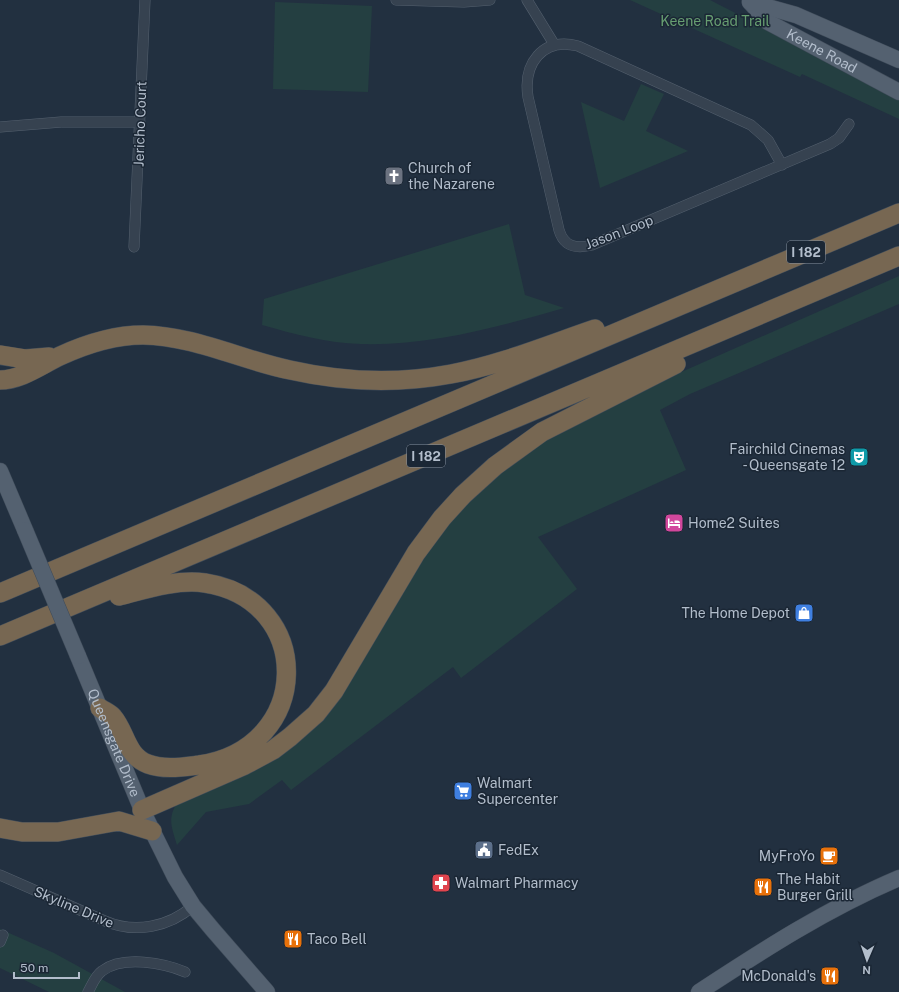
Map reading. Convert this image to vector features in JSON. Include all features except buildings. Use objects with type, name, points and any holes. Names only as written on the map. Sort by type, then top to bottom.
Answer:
[{"type":"highway","name":"I 182","points":[[0,593],[899,213]]},
{"type":"highway","name":"I 182","points":[[7,634],[899,256]]},
{"type":"highway","points":[[142,810],[258,758],[273,750],[304,725],[325,703],[343,679],[406,569],[428,536],[463,495],[519,447],[542,432],[654,374],[803,308],[838,282]]},
{"type":"highway","points":[[0,380],[19,376],[60,356],[85,346],[109,339],[142,335],[162,336],[196,343],[289,370],[318,375],[365,380],[414,379],[451,374],[501,361],[653,309],[713,292]]},
{"type":"highway","points":[[0,355],[25,359],[60,356]]},
{"type":"highway","points":[[7,634],[116,597],[170,585],[204,583],[233,591],[258,608],[271,622],[282,645],[287,675],[286,690],[278,712],[257,740],[241,752],[224,760],[178,767],[149,765],[135,755],[113,717],[100,708]]},
{"type":"highway","points":[[0,828],[29,833],[58,832],[120,821],[152,831]]},
{"type":"main road","name":"Keene Road","points":[[749,1],[796,15],[899,60]]},
{"type":"main road","name":"Keene Road","points":[[749,1],[768,22],[899,92]]},
{"type":"main road","name":"Queensgate Drive","points":[[0,471],[142,810],[174,877],[193,906],[267,992]]},
{"type":"main road","points":[[699,992],[747,960],[830,911],[861,894],[899,878]]},
{"type":"street","name":"Jericho Court","points":[[134,247],[145,0]]},
{"type":"street","points":[[396,0],[464,2],[490,0]]},
{"type":"street","points":[[528,0],[554,44],[561,43],[578,46],[751,125],[768,140],[782,165]]},
{"type":"street","name":"Jason Loop","points":[[554,44],[538,55],[529,70],[527,87],[559,230],[564,241],[575,248],[592,245],[830,144],[839,138],[849,124]]},
{"type":"street","points":[[0,127],[61,122],[140,122]]},
{"type":"street","name":"Skyline Drive","points":[[0,874],[105,921],[122,927],[136,928],[168,922],[180,916],[193,906]]},
{"type":"street","points":[[88,992],[99,974],[115,965],[152,962],[173,967],[185,972]]},
{"type":"green space","name":"Keene Road Trail","points":[[630,0],[710,0],[899,97],[899,119],[802,74],[800,77]]},
{"type":"green space","points":[[275,2],[372,6],[368,92],[273,89]]},
{"type":"green space","points":[[641,84],[664,94],[646,131],[688,151],[600,188],[581,102],[624,121]]},
{"type":"green space","points":[[509,224],[525,295],[564,308],[464,334],[413,342],[387,344],[336,342],[298,335],[262,325],[264,299]]},
{"type":"green space","points":[[899,276],[899,304],[690,394],[660,410],[686,470],[538,537],[577,589],[461,678],[453,667],[291,790],[282,780],[249,804],[206,812],[177,845],[171,819],[177,803],[337,701],[385,624],[414,572],[467,500],[503,471],[542,442],[661,381]]},
{"type":"green space","points":[[0,929],[54,953],[125,992],[49,992],[0,968]]},
{"type":"place","name":"Church of the Nazarene","points":[[394,176]]},
{"type":"place","name":"Fairchild Cinemas - Queensgate 12","points":[[859,457]]},
{"type":"place","name":"Home2 Suites","points":[[674,523]]},
{"type":"place","name":"The Home Depot","points":[[804,613]]},
{"type":"place","name":"Walmart Supercenter","points":[[463,791]]},
{"type":"place","name":"FedEx","points":[[484,850]]},
{"type":"place","name":"MyFroYo","points":[[829,856]]},
{"type":"place","name":"Walmart Pharmacy","points":[[441,883]]},
{"type":"place","name":"The Habit Burger Grill","points":[[763,887]]},
{"type":"place","name":"Taco Bell","points":[[293,939]]},
{"type":"place","name":"McDonald's","points":[[830,976]]}]
